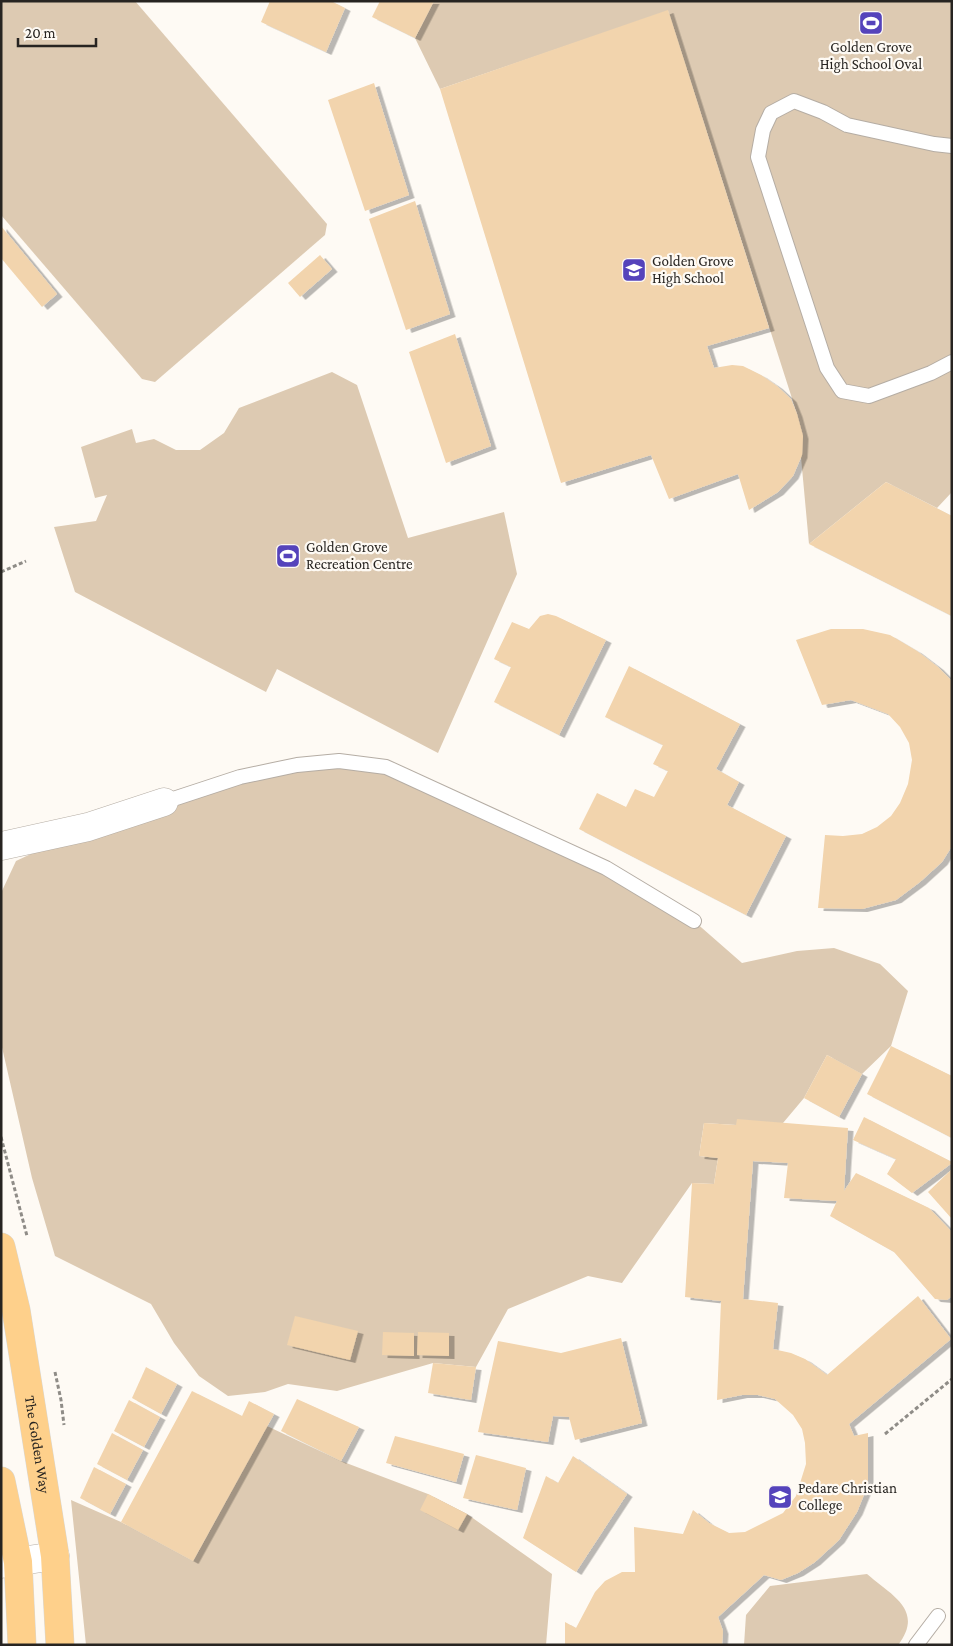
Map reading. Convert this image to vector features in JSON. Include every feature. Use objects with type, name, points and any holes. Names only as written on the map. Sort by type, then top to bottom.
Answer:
[{"type":"main road","name":"The Golden Way","points":[[1,1247],[16,1310],[55,1556],[60,1645]]},
{"type":"main road","points":[[1,1481],[9,1563],[22,1645]]},
{"type":"street","points":[[1,846],[88,827],[164,802]]},
{"type":"street","points":[[1,866],[16,861],[88,827]]},
{"type":"street","points":[[9,1563],[55,1556]]},
{"type":"lane","points":[[952,146],[934,144],[846,125],[823,112],[794,101],[771,113],[763,130],[758,157],[827,368],[842,391],[869,396],[931,373],[952,362]]},
{"type":"lane","points":[[164,802],[240,777],[297,765],[339,761],[386,767],[606,868],[694,921]]},
{"type":"lane","points":[[916,1645],[938,1616]]},
{"type":"path","points":[[1,572],[26,561]]},
{"type":"path","points":[[885,1434],[952,1379]]},
{"type":"shaded area","points":[[1,1],[135,1],[327,224],[325,235],[155,382],[142,379],[1,215]]},
{"type":"shaded area","points":[[434,1],[952,1],[952,492],[937,508],[886,482],[809,544],[797,414],[668,11],[440,89],[415,38]]},
{"type":"shaded area","name":"Golden Grove Recreation Centre","points":[[332,372],[357,385],[408,538],[504,512],[517,574],[438,753],[277,669],[266,692],[75,592],[54,527],[96,521],[107,495],[95,498],[81,447],[132,429],[136,443],[154,439],[176,450],[200,450],[224,433],[239,408]]},
{"type":"shaded area","points":[[326,762],[386,767],[606,868],[694,921],[742,963],[797,951],[834,948],[880,964],[908,991],[891,1046],[862,1074],[827,1055],[804,1098],[783,1123],[736,1125],[704,1123],[699,1156],[718,1158],[714,1184],[692,1183],[622,1283],[588,1276],[508,1309],[476,1367],[433,1363],[337,1391],[288,1384],[265,1392],[228,1396],[199,1376],[174,1343],[151,1304],[55,1256],[32,1178],[1,1043],[1,893],[16,861],[88,827],[164,802]]},
{"type":"shaded area","points":[[267,1426],[341,1461],[428,1494],[467,1514],[552,1574],[546,1645],[86,1645],[71,1500],[121,1522],[193,1561]]},
{"type":"shaded area","points":[[867,1574],[902,1604],[906,1613],[908,1622],[905,1633],[898,1645],[744,1645],[746,1615],[770,1586]]},
{"type":"building","points":[[270,1],[331,1],[345,8],[326,52],[261,22]]},
{"type":"building","points":[[380,1],[434,1],[415,38],[372,17]]},
{"type":"building","points":[[668,10],[769,328],[707,346],[714,368],[732,365],[743,366],[777,386],[791,399],[803,436],[802,455],[793,476],[778,492],[749,510],[738,474],[669,499],[651,455],[561,483],[440,89]]},
{"type":"building","points":[[374,83],[409,195],[365,211],[328,100]]},
{"type":"building","points":[[415,201],[450,314],[406,330],[369,219]]},
{"type":"building","points":[[1,226],[57,294],[42,307],[1,258]]},
{"type":"building","points":[[320,255],[332,269],[300,297],[288,283]]},
{"type":"building","points":[[455,334],[491,446],[446,463],[409,352]]},
{"type":"building","points":[[886,482],[952,516],[952,616],[809,544]]},
{"type":"building","points":[[548,614],[606,640],[559,735],[494,702],[511,667],[494,659],[512,622],[529,629],[540,616]]},
{"type":"building","points":[[831,629],[863,629],[890,635],[917,651],[938,667],[952,681],[952,846],[942,862],[896,900],[862,909],[818,908],[825,835],[862,834],[877,827],[891,816],[900,803],[908,784],[912,760],[909,743],[900,727],[888,714],[851,700],[822,705],[796,640]]},
{"type":"building","points":[[629,666],[740,724],[716,769],[739,782],[727,805],[786,836],[746,915],[579,829],[597,793],[626,807],[635,789],[654,797],[668,771],[653,764],[663,745],[605,717]]},
{"type":"building","points":[[891,1046],[952,1076],[952,1138],[867,1094]]},
{"type":"building","points":[[827,1055],[862,1074],[839,1117],[804,1098]]},
{"type":"building","points":[[864,1117],[952,1163],[912,1193],[887,1174],[896,1159],[853,1140]]},
{"type":"building","points":[[737,1119],[848,1128],[844,1191],[856,1173],[929,1208],[952,1232],[952,1296],[947,1300],[935,1299],[894,1252],[830,1216],[837,1201],[784,1198],[788,1163],[753,1161],[743,1299],[778,1303],[773,1349],[791,1353],[805,1359],[827,1375],[918,1296],[951,1339],[849,1424],[854,1436],[868,1433],[868,1485],[857,1512],[839,1540],[815,1562],[798,1573],[781,1580],[764,1575],[718,1617],[723,1631],[722,1645],[565,1645],[565,1622],[576,1628],[595,1592],[605,1581],[622,1572],[635,1572],[634,1527],[683,1534],[693,1510],[709,1523],[729,1533],[745,1532],[783,1513],[796,1496],[806,1464],[802,1429],[793,1415],[775,1399],[758,1395],[742,1395],[717,1400],[721,1301],[685,1297],[692,1183],[714,1184],[718,1158],[699,1156],[704,1123],[736,1125]]},
{"type":"building","points":[[952,1169],[952,1219],[928,1192]]},
{"type":"building","points":[[295,1316],[358,1331],[350,1360],[287,1345]]},
{"type":"building","points":[[383,1332],[414,1333],[414,1356],[382,1355]]},
{"type":"building","points":[[418,1332],[449,1333],[449,1356],[417,1355]]},
{"type":"building","points":[[621,1338],[642,1423],[575,1440],[569,1417],[553,1416],[548,1442],[478,1432],[498,1341],[561,1353]]},
{"type":"building","points":[[433,1363],[476,1367],[471,1400],[428,1393]]},
{"type":"building","points":[[146,1367],[177,1384],[161,1414],[132,1398]]},
{"type":"building","points":[[192,1391],[242,1416],[249,1401],[274,1414],[193,1561],[121,1522]]},
{"type":"building","points":[[297,1399],[359,1427],[341,1461],[281,1431]]},
{"type":"building","points":[[129,1400],[160,1417],[144,1447],[114,1431]]},
{"type":"building","points":[[112,1433],[143,1450],[127,1480],[97,1464]]},
{"type":"building","points":[[395,1436],[464,1454],[456,1482],[386,1463]]},
{"type":"building","points":[[476,1455],[526,1468],[517,1510],[463,1498]]},
{"type":"building","points":[[573,1456],[627,1494],[576,1572],[523,1538],[546,1476],[558,1483]]},
{"type":"building","points":[[94,1467],[126,1484],[110,1514],[80,1498]]},
{"type":"building","points":[[428,1494],[467,1514],[458,1530],[420,1510]]},
{"type":"place","name":"Golden Grove High School Oval","points":[[871,23]]},
{"type":"place","name":"Golden Grove High School","points":[[634,270]]},
{"type":"place","name":"Golden Grove Recreation Centre","points":[[288,556]]},
{"type":"place","name":"Pedare Christian College","points":[[780,1497]]}]
